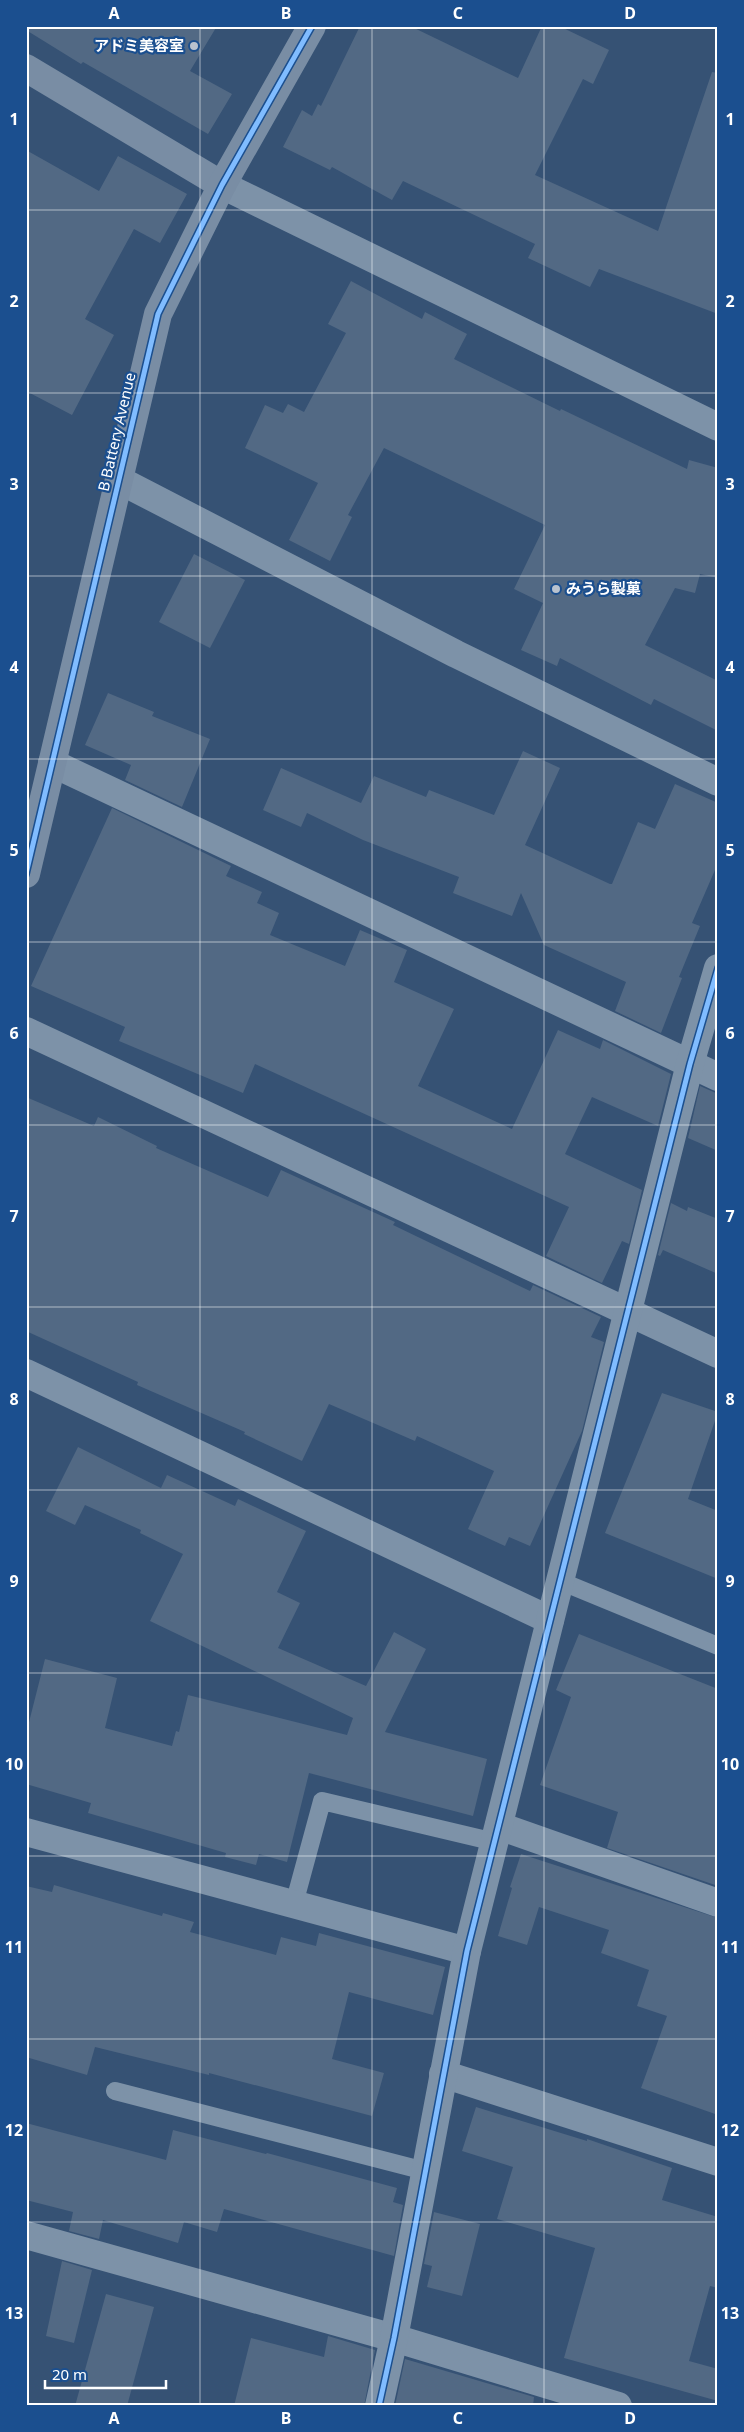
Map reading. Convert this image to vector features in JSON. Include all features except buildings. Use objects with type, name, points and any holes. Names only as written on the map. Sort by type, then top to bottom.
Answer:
[{"type":"street","name":"B Battery Avenue","points":[[26,874],[158,314],[222,186],[312,26]]},
{"type":"street","points":[[26,68],[222,186],[718,427]]},
{"type":"street","points":[[119,480],[456,654],[718,782]]},
{"type":"street","points":[[52,763],[718,1077]]},
{"type":"street","points":[[379,2406],[394,2338],[467,1951],[690,1064],[718,968]]},
{"type":"street","points":[[26,1031],[718,1354]]},
{"type":"street","points":[[26,1373],[550,1620]]},
{"type":"street","points":[[26,1832],[467,1951]]},
{"type":"street","points":[[497,1834],[718,1903]]},
{"type":"street","points":[[443,2074],[718,2162]]},
{"type":"street","points":[[26,2235],[394,2338],[618,2406]]},
{"type":"lane","points":[[560,1581],[718,1646]]},
{"type":"lane","points":[[294,1904],[322,1801],[497,1834]]},
{"type":"lane","points":[[116,2091],[425,2171]]},
{"type":"cycle path","points":[[26,874],[158,314],[222,185],[312,26]]},
{"type":"cycle path","points":[[379,2406],[394,2338],[467,1951],[690,1064],[718,968]]},
{"type":"place","name":"アドミ美容室","points":[[194,46]]},
{"type":"place","name":"みうら製菓","points":[[556,589]]}]
